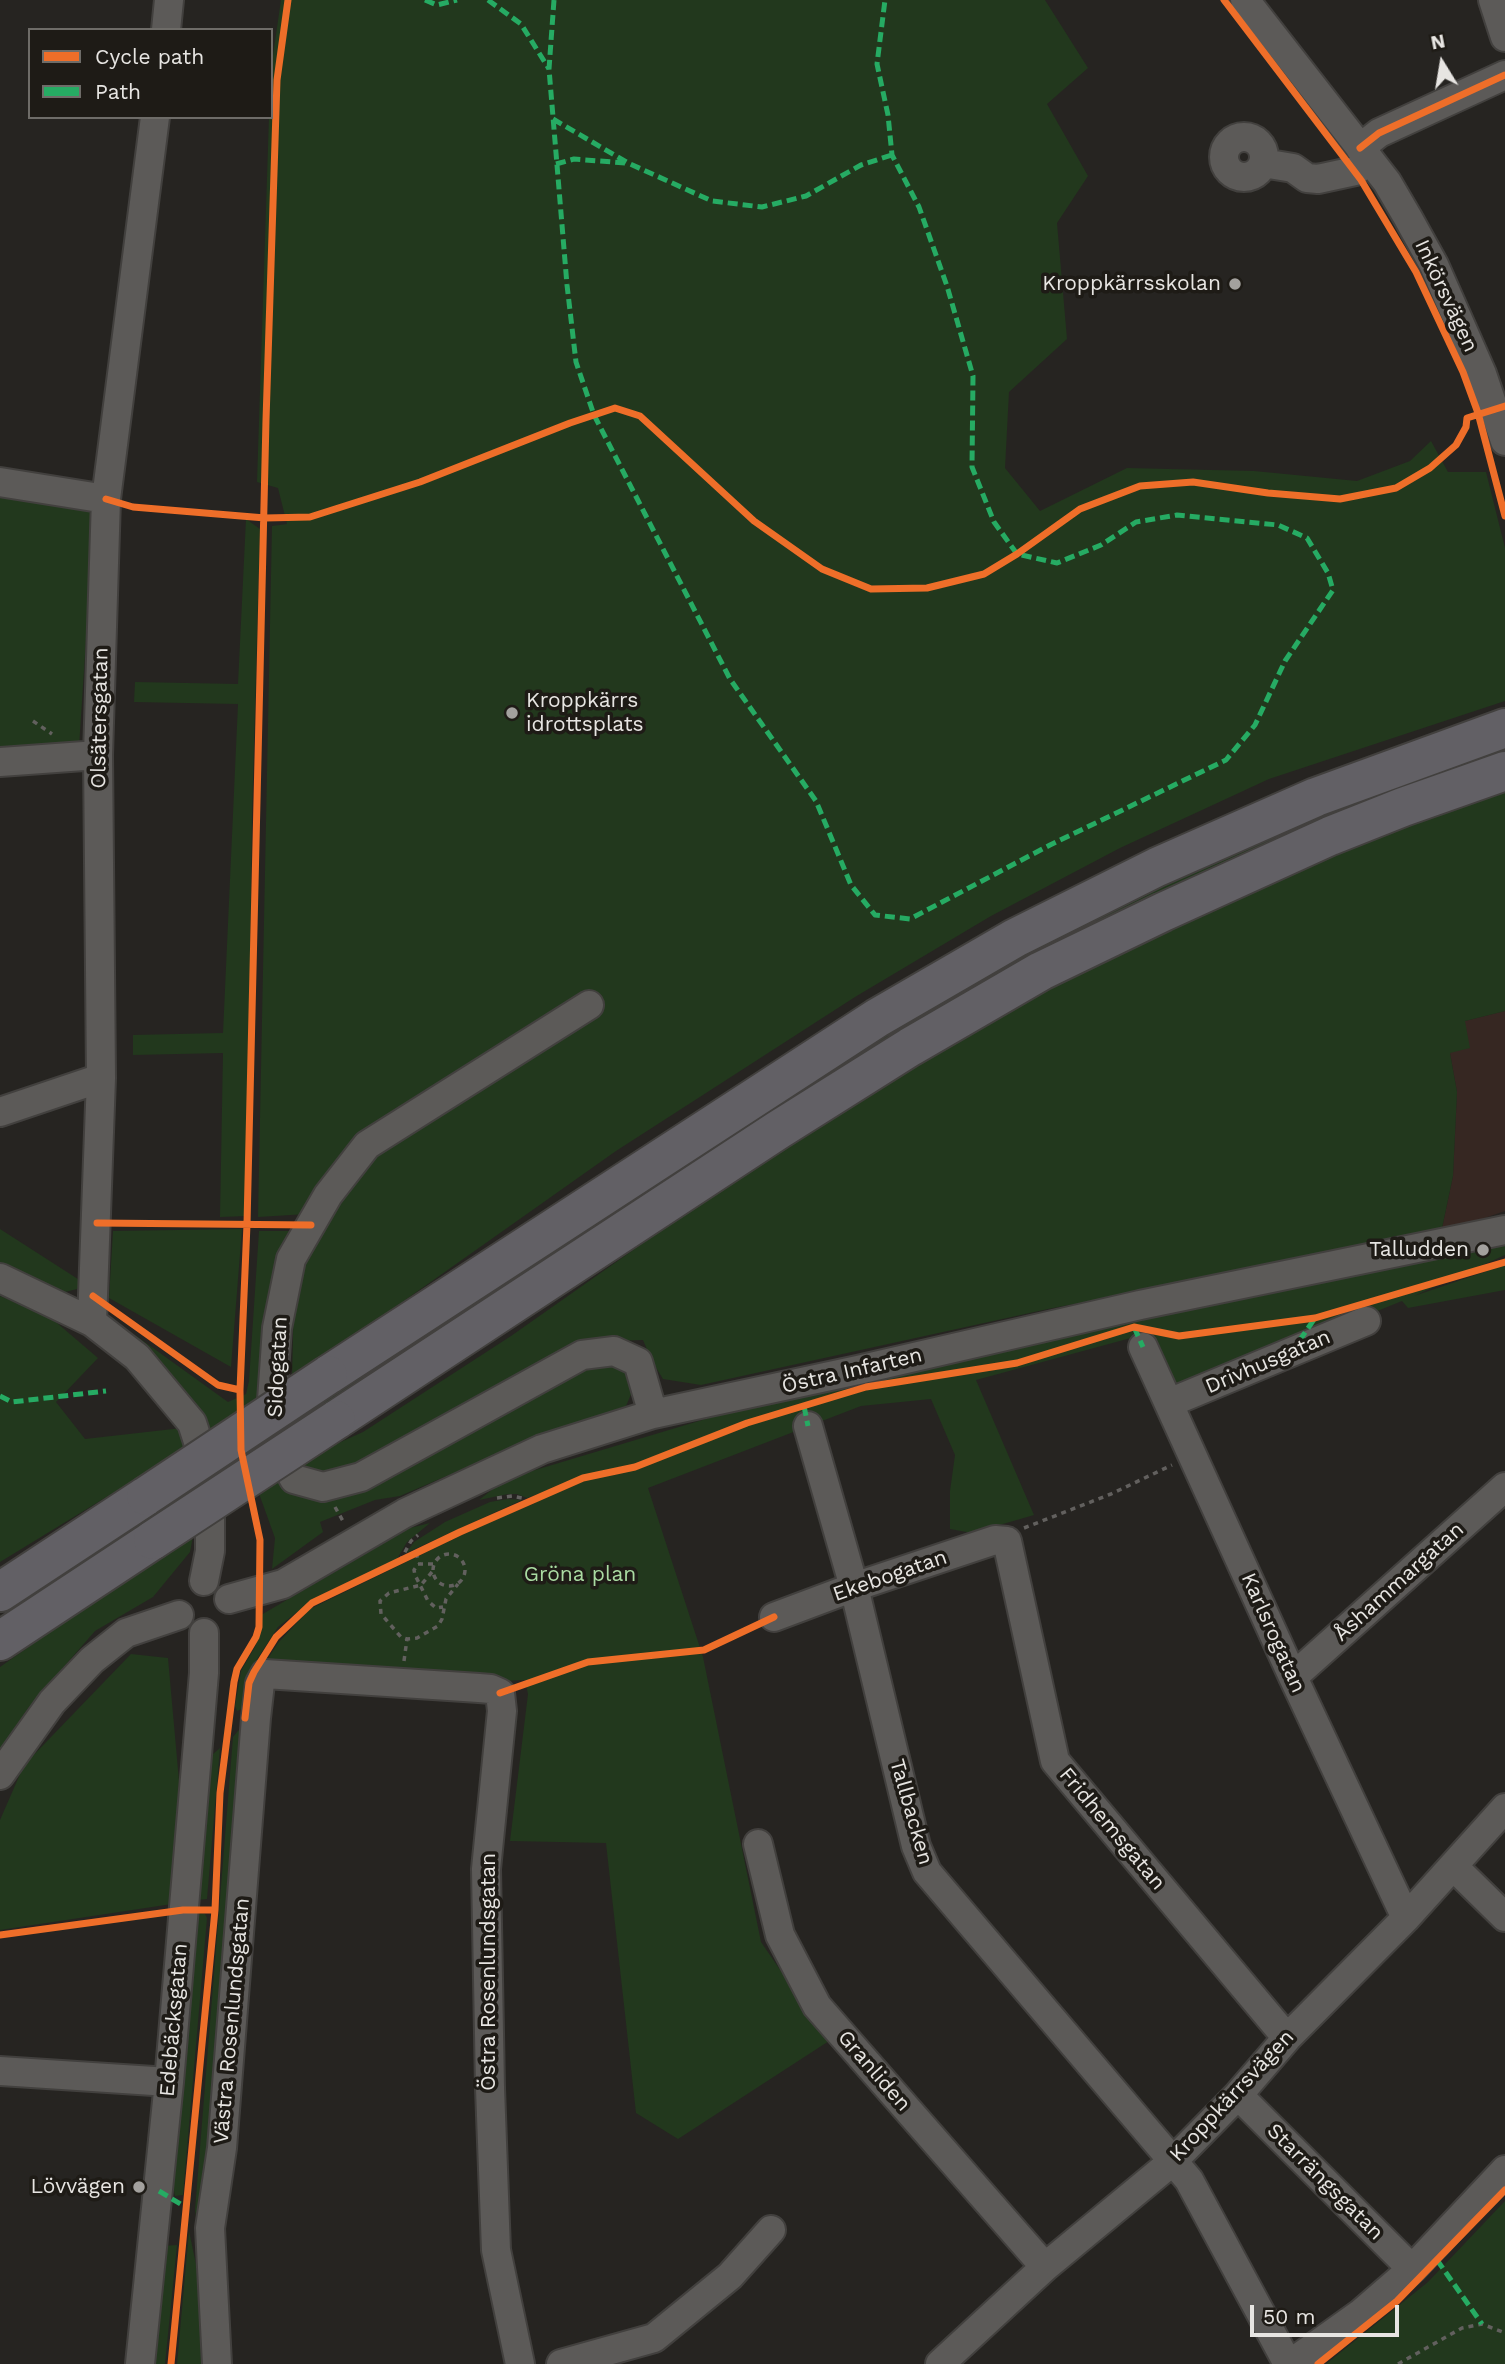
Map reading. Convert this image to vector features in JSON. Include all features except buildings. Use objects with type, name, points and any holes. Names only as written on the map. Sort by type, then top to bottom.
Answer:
[{"type":"highway","points":[[0,1592],[877,1018],[1015,938],[1157,867],[1316,797],[1503,728]]},
{"type":"highway","points":[[0,1641],[778,1130],[911,1047],[1041,971],[1330,836],[1505,771]]},
{"type":"street","points":[[166,28],[169,0]]},
{"type":"street","name":"Inkörsvägen","points":[[1245,0],[1387,182],[1494,370],[1505,442]]},
{"type":"street","points":[[1493,0],[1505,37]]},
{"type":"street","points":[[1263,163],[1293,168],[1307,178],[1318,179],[1355,171],[1379,133],[1505,75]]},
{"type":"street","name":"Olsätersgatan","points":[[92,1322],[101,1078],[98,755],[106,499],[155,119]]},
{"type":"street","points":[[0,482],[106,499]]},
{"type":"street","points":[[0,762],[98,755]]},
{"type":"street","name":"Sidogatan","points":[[589,1005],[367,1145],[335,1185],[292,1259],[276,1328],[271,1415],[279,1452],[294,1479],[323,1487],[361,1477],[582,1355],[614,1352],[638,1362],[653,1414]]},
{"type":"street","points":[[0,1112],[101,1078]]},
{"type":"street","name":"Östra Infarten","points":[[229,1599],[283,1584],[405,1513],[542,1449],[653,1414],[1140,1305],[1505,1228]]},
{"type":"street","points":[[0,1278],[92,1322],[137,1357],[192,1423],[210,1479],[210,1551],[204,1581]]},
{"type":"street","name":"Drivhusgatan","points":[[1169,1404],[1366,1321]]},
{"type":"street","name":"Karlsrogatan","points":[[1143,1347],[1406,1918]]},
{"type":"street","name":"Tallbacken","points":[[808,1426],[854,1587],[916,1846],[927,1872],[1189,2180],[1289,2364]]},
{"type":"street","name":"Åshammargatan","points":[[1293,1677],[1505,1487]]},
{"type":"street","name":"Ekebogatan","points":[[774,1617],[995,1540],[1007,1541]]},
{"type":"street","name":"Fridhemsgatan","points":[[1007,1541],[1055,1761],[1287,2038]]},
{"type":"street","points":[[204,1581],[222,1588],[229,1599],[229,1614],[222,1626],[204,1633],[186,1626],[179,1615],[178,1604],[182,1592],[191,1585],[204,1581]]},
{"type":"street","points":[[0,1775],[52,1702],[92,1660],[126,1633],[179,1615]]},
{"type":"street","name":"Edebäcksgatan","points":[[140,2364],[169,2082],[204,1673],[204,1633]]},
{"type":"street","name":"Östra Rosenlundsgatan","points":[[261,1679],[265,1674],[479,1688],[500,1693],[502,1710],[486,1869],[490,2088],[496,2250],[520,2364]]},
{"type":"street","name":"Västra Rosenlundsgatan","points":[[217,2364],[210,2228],[222,2148],[261,1679]]},
{"type":"street","name":"Kroppkärrsvägen","points":[[940,2364],[1045,2267],[1173,2161],[1238,2095],[1287,2038],[1406,1918],[1505,1808]]},
{"type":"street","name":"Granliden","points":[[758,1844],[780,1935],[817,2006],[1045,2267]]},
{"type":"street","points":[[1453,1866],[1505,1917]]},
{"type":"street","points":[[0,2071],[169,2082]]},
{"type":"street","name":"Starrängsgatan","points":[[1238,2095],[1412,2269]]},
{"type":"street","points":[[1289,2364],[1360,2314],[1412,2269],[1505,2170]]},
{"type":"street","points":[[561,2364],[654,2338],[730,2276],[771,2231]]},
{"type":"path","points":[[1007,1541],[1014,1531],[1111,1494],[1193,1455]]},
{"type":"path","points":[[487,1500],[512,1496],[528,1502]]},
{"type":"path","points":[[400,1562],[411,1541],[425,1529]]},
{"type":"path","points":[[416,1553],[419,1563]]},
{"type":"path","points":[[432,1572],[421,1585],[389,1593],[380,1601],[381,1614],[396,1633],[407,1639],[421,1636],[440,1623],[446,1599],[463,1578],[463,1562],[450,1553],[442,1555],[433,1564],[435,1579],[442,1585],[458,1584]]},
{"type":"path","points":[[419,1563],[433,1564]]},
{"type":"path","points":[[419,1563],[414,1570],[432,1605],[444,1607]]},
{"type":"path","points":[[1398,2364],[1462,2328],[1482,2324],[1505,2333]]},
{"type":"shaded area","points":[[1505,1011],[1505,1211],[1441,1233],[1453,1176],[1457,1092],[1450,1053],[1465,1021]]},
{"type":"green space","points":[[281,0],[1045,0],[1088,68],[1047,104],[1088,176],[1057,223],[1067,339],[1009,392],[1005,468],[1040,511],[1127,468],[1254,471],[1357,481],[1410,461],[1431,441],[1448,472],[1486,472],[1505,548],[1505,701],[1269,779],[1120,848],[991,916],[855,997],[616,1151],[292,1380],[294,1291],[327,1214],[408,1108],[307,1214],[258,1217],[272,526],[287,524],[278,488],[257,482],[269,119],[273,119],[273,55]]},
{"type":"green space","points":[[0,494],[85,508],[94,516],[79,747],[0,755]]},
{"type":"green space","points":[[246,519],[260,529],[252,816],[247,1216],[220,1217],[223,1053],[133,1055],[133,1035],[223,1033],[238,704],[134,702],[135,682],[238,684]]},
{"type":"green space","points":[[1505,743],[1505,756],[1326,818],[326,1409],[320,1398],[864,1041],[1151,881]]},
{"type":"green space","points":[[1505,791],[1505,1011],[1465,1021],[1470,1048],[1450,1053],[1457,1092],[1453,1176],[1441,1233],[1048,1309],[701,1385],[663,1379],[643,1340],[581,1342],[336,1475],[301,1472],[296,1462],[363,1432],[511,1336],[673,1222],[1037,986],[1383,829]]},
{"type":"green space","points":[[0,1229],[81,1281],[77,1289],[65,1292],[0,1263]]},
{"type":"green space","points":[[242,1229],[231,1367],[109,1298],[113,1231]]},
{"type":"green space","points":[[259,1231],[297,1231],[265,1396],[208,1431],[185,1395],[135,1335],[228,1402],[246,1394]]},
{"type":"green space","name":"Gröna plan","points":[[1505,1241],[1505,1255],[1414,1296],[1505,1265],[1505,1290],[1408,1308],[1402,1301],[1178,1392],[1142,1335],[976,1380],[1034,1515],[972,1533],[950,1529],[950,1491],[955,1455],[931,1399],[861,1406],[648,1488],[703,1657],[761,1942],[829,2041],[678,2139],[636,2113],[606,1843],[510,1841],[528,1694],[525,1680],[499,1681],[265,1663],[278,1643],[310,1609],[480,1526],[535,1503],[538,1494],[527,1498],[508,1494],[479,1500],[498,1485],[532,1471],[749,1406],[1220,1300]]},
{"type":"green space","points":[[0,1296],[50,1317],[98,1358],[56,1402],[85,1439],[182,1428],[185,1449],[0,1562]]},
{"type":"green space","points":[[611,1359],[625,1368],[632,1392],[626,1406],[521,1444],[400,1496],[375,1500],[320,1522],[323,1532],[272,1569],[275,1538],[257,1488],[277,1477],[296,1491],[575,1367]]},
{"type":"green space","points":[[522,1500],[406,1553],[414,1542],[445,1522],[490,1502]]},
{"type":"green space","points":[[430,1523],[407,1542],[397,1559],[315,1598],[278,1627],[252,1667],[247,1679],[244,1708],[237,1711],[235,1706],[241,1671],[256,1645],[261,1615],[410,1528]]},
{"type":"green space","points":[[194,1531],[190,1552],[153,1597],[95,1631],[28,1708],[0,1750],[0,1667]]},
{"type":"green space","points":[[131,1654],[168,1658],[179,1781],[172,1904],[0,1930],[0,1820],[24,1765]]},
{"type":"green space","points":[[242,1726],[202,2255],[195,2210],[233,1737]]},
{"type":"green space","points":[[220,1748],[207,1899],[197,1900],[205,1761]]},
{"type":"green space","points":[[195,1913],[205,1914],[207,1918],[183,2195],[175,2196],[172,2180]]},
{"type":"green space","points":[[1505,2201],[1505,2364],[1326,2364],[1428,2282]]},
{"type":"green space","points":[[189,2231],[202,2293],[207,2364],[177,2364]]},
{"type":"green space","points":[[177,2245],[165,2364],[151,2364],[163,2246]]},
{"type":"marked path","points":[[425,0],[437,5],[457,0]]},
{"type":"marked path","points":[[488,0],[521,24],[549,69]]},
{"type":"marked path","points":[[554,0],[549,69],[567,285],[576,362],[594,415],[730,679],[816,801],[851,885],[875,915],[910,919],[1050,845],[1226,760],[1255,725],[1285,661],[1333,590],[1328,573],[1307,538],[1278,525],[1177,515],[1136,522],[1101,545],[1057,563],[1017,554],[994,522],[972,467],[973,376],[947,286],[919,207],[892,155],[888,115],[877,64],[885,0]]},
{"type":"marked path","points":[[553,119],[628,163],[712,201],[762,207],[806,196],[861,165],[892,155]]},
{"type":"marked path","points":[[556,164],[574,159],[625,163]]},
{"type":"marked path","points":[[1291,1353],[1315,1318]]},
{"type":"marked path","points":[[1134,1327],[1143,1347]]},
{"type":"marked path","points":[[0,1396],[12,1402],[106,1391]]},
{"type":"marked path","points":[[804,1406],[808,1426]]},
{"type":"marked path","points":[[159,2191],[187,2208]]},
{"type":"marked path","points":[[1437,2260],[1482,2324]]},
{"type":"cycle path","points":[[171,2364],[215,1910],[220,1793],[237,1669],[259,1627],[260,1540],[241,1450],[240,1390],[247,1224],[277,80],[288,0]]},
{"type":"cycle path","points":[[1224,0],[1361,180],[1416,272],[1463,372],[1478,413],[1505,516]]},
{"type":"cycle path","points":[[1360,148],[1379,133],[1505,75]]},
{"type":"cycle path","points":[[106,499],[133,507],[265,518],[310,517],[420,482],[615,408],[640,416],[754,521],[822,569],[871,589],[927,588],[984,574],[1080,509],[1140,486],[1193,482],[1268,493],[1340,499],[1396,488],[1430,468],[1456,445],[1466,427],[1467,418],[1505,406]]},
{"type":"cycle path","points":[[97,1223],[311,1225]]},
{"type":"cycle path","points":[[245,1718],[249,1683],[254,1672],[276,1637],[312,1603],[460,1532],[583,1478],[635,1467],[747,1423],[866,1387],[1017,1363],[1134,1327],[1179,1336],[1315,1318],[1505,1262]]},
{"type":"cycle path","points":[[93,1296],[218,1385],[240,1390]]},
{"type":"cycle path","points":[[500,1693],[588,1662],[704,1650],[774,1617]]},
{"type":"cycle path","points":[[0,1935],[183,1910],[215,1910]]},
{"type":"cycle path","points":[[1318,2364],[1397,2301],[1505,2190]]},
{"type":"place","name":"Kroppkärrsskolan","points":[[1235,284]]},
{"type":"place","name":"Kroppkärrs idrottsplats","points":[[512,713]]},
{"type":"place","name":"Talludden","points":[[1483,1250]]},
{"type":"place","name":"Lövvägen","points":[[139,2187]]}]
